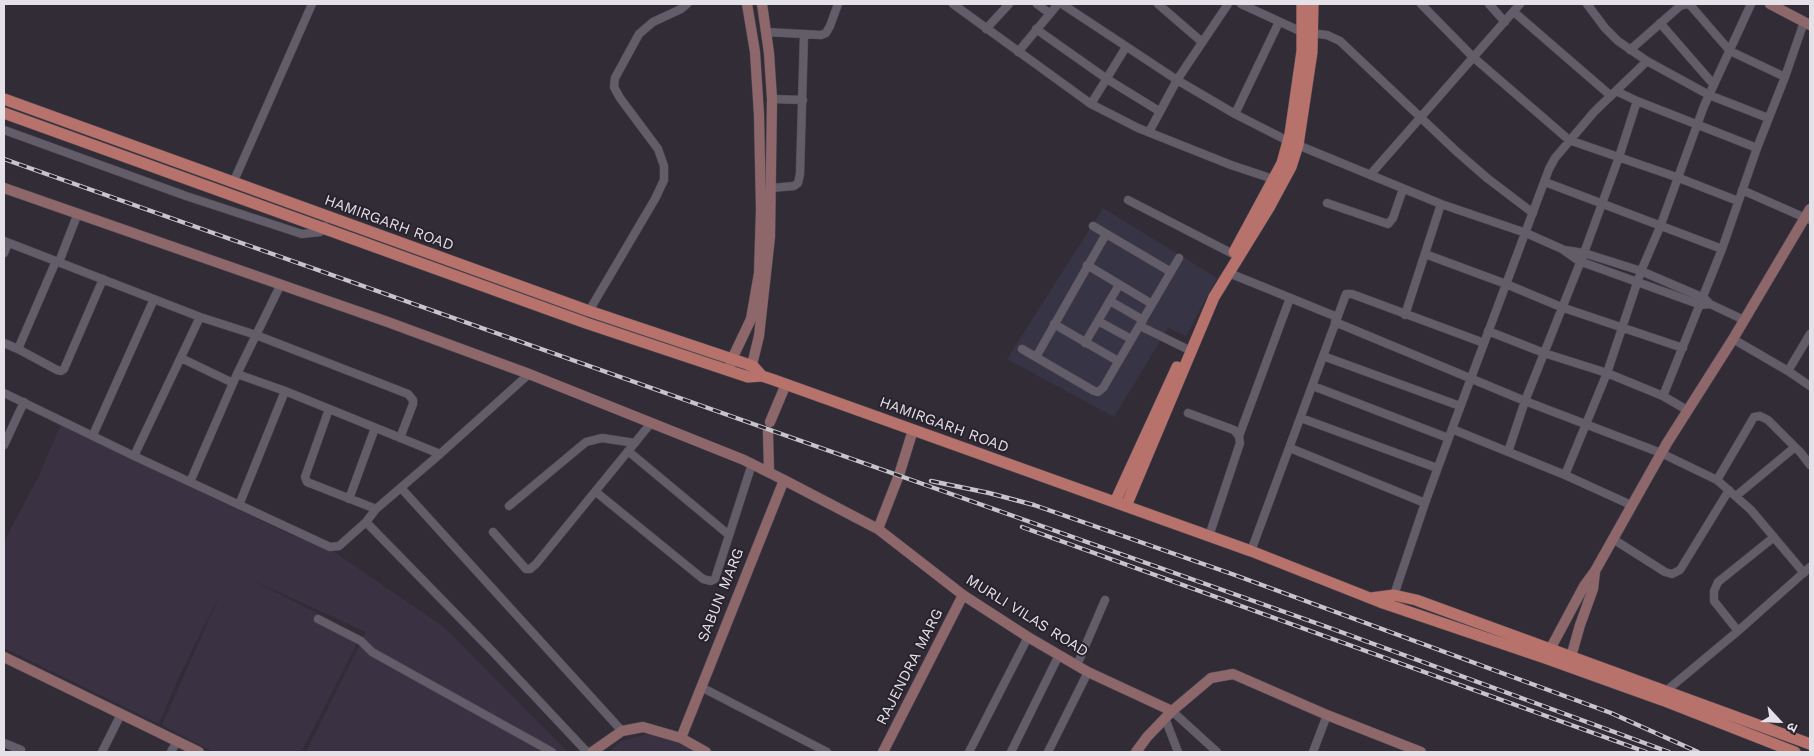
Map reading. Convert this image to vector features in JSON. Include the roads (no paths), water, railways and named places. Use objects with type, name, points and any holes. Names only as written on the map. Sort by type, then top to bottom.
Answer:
[{"type":"main road","points":[[1121,504],[1214,297],[1292,167],[1302,51],[1308,32],[1309,6]]},
{"type":"main road","name":"HAMIRGARH ROAD","points":[[4,99],[233,183],[326,222],[586,323],[731,365],[753,366],[762,376]]},
{"type":"main road","name":"HAMIRGARH ROAD","points":[[4,113],[173,175],[326,222],[589,311],[731,365],[748,377],[762,376],[786,384],[1251,551],[1371,598],[1392,600]]},
{"type":"main road","points":[[1121,504],[1185,348],[1210,296],[1293,143]]},
{"type":"main road","points":[[1392,600],[1416,600],[1795,752]]},
{"type":"main road","points":[[1569,662],[1666,690],[1810,744]]},
{"type":"street","points":[[233,183],[312,4]]},
{"type":"street","points":[[589,311],[655,199],[664,180],[664,166],[658,149],[620,98],[614,87],[615,78],[639,34],[653,22],[681,9],[687,4]]},
{"type":"street","points":[[731,365],[751,319],[759,273],[761,210],[759,114],[755,52],[747,4]]},
{"type":"street","points":[[748,377],[753,366],[759,336],[770,237],[772,99],[769,53],[762,4]]},
{"type":"street","points":[[766,32],[821,35],[826,32],[838,4]]},
{"type":"street","points":[[954,4],[1091,104],[1138,128],[1273,179]]},
{"type":"street","points":[[986,29],[1008,4]]},
{"type":"street","points":[[1037,4],[1049,13]]},
{"type":"street","points":[[1018,52],[1058,4]]},
{"type":"street","points":[[1062,4],[1177,80],[1235,114],[1293,143],[1441,204],[1526,233],[1562,249],[1580,262],[1637,283],[1710,304],[1744,320]]},
{"type":"street","points":[[1158,4],[1202,42]]},
{"type":"street","points":[[1241,4],[1279,22],[1308,32],[1327,35],[1340,41],[1480,173],[1533,213]]},
{"type":"street","points":[[1421,4],[1473,57],[1569,140],[1679,178],[1738,202]]},
{"type":"street","points":[[1488,4],[1505,22]]},
{"type":"street","points":[[1370,176],[1520,4]]},
{"type":"street","points":[[1587,4],[1605,28],[1618,41],[1647,61],[1709,95],[1768,118]]},
{"type":"street","points":[[1630,50],[1680,6],[1687,4],[1730,51],[1785,77]]},
{"type":"street","points":[[1565,474],[1607,374],[1641,271],[1679,178],[1709,95],[1751,4]]},
{"type":"street","points":[[1663,396],[1702,302],[1768,118],[1807,23],[1786,7],[1770,4]]},
{"type":"street","points":[[1149,132],[1177,80],[1224,5]]},
{"type":"street","points":[[1514,12],[1614,94],[1698,124],[1757,148]]},
{"type":"street","points":[[1235,114],[1279,22]]},
{"type":"street","points":[[1660,23],[1714,85]]},
{"type":"street","points":[[1036,29],[1107,79],[1160,111]]},
{"type":"street","points":[[771,188],[794,186],[798,183],[800,174],[804,34]]},
{"type":"street","points":[[1091,104],[1126,47]]},
{"type":"street","points":[[1392,600],[1437,468],[1549,169],[1569,140],[1647,61]]},
{"type":"street","points":[[772,99],[802,100]]},
{"type":"street","points":[[1508,452],[1525,401],[1584,253],[1637,101]]},
{"type":"street","points":[[4,130],[186,196],[302,234],[314,233],[326,222]]},
{"type":"street","points":[[1545,182],[1722,250]]},
{"type":"street","points":[[4,188],[280,284],[529,374],[769,471],[784,480]]},
{"type":"street","points":[[1327,203],[1388,224],[1393,218],[1403,189]]},
{"type":"street","points":[[1548,654],[1584,586],[1595,572],[1661,453],[1809,215],[1742,190]]},
{"type":"street","points":[[1128,200],[1233,254]]},
{"type":"street","points":[[1405,315],[1441,204]]},
{"type":"street","points":[[18,349],[78,213]]},
{"type":"street","points":[[1093,226],[1171,272]]},
{"type":"street","points":[[1036,357],[1106,234]]},
{"type":"street","points":[[4,253],[6,242],[408,394],[413,400],[413,404],[400,438]]},
{"type":"street","points":[[1562,249],[1584,253],[1641,271],[1702,302]]},
{"type":"street","points":[[1425,254],[1562,307],[1683,348]]},
{"type":"street","points":[[1022,349],[1098,392],[1103,388],[1179,258]]},
{"type":"street","points":[[1087,265],[1152,304]]},
{"type":"street","points":[[1229,273],[1525,401],[1661,453],[1717,480],[1750,510],[1804,573]]},
{"type":"street","points":[[4,343],[61,371],[64,369],[103,278]]},
{"type":"street","points":[[190,482],[237,374],[280,284]]},
{"type":"street","points":[[1085,343],[1119,285]]},
{"type":"street","points":[[1251,551],[1346,294],[1352,294],[1484,344]]},
{"type":"street","points":[[1209,536],[1240,443],[1239,436],[1290,298]]},
{"type":"street","points":[[93,435],[154,299]]},
{"type":"street","points":[[1110,301],[1141,323],[1185,348]]},
{"type":"street","points":[[134,456],[200,316]]},
{"type":"street","points":[[1098,321],[1131,339]]},
{"type":"street","points":[[1054,324],[1118,361]]},
{"type":"street","points":[[1488,332],[1607,374],[1663,396],[1687,410]]},
{"type":"street","points":[[1788,371],[1810,334]]},
{"type":"street","points":[[1733,339],[1810,386]]},
{"type":"street","points":[[1323,356],[1460,406]]},
{"type":"street","points":[[181,358],[233,383]]},
{"type":"street","points":[[237,374],[285,391],[440,454]]},
{"type":"street","points":[[4,392],[327,547],[339,546],[366,522],[376,508],[440,454],[529,374]]},
{"type":"street","points":[[769,471],[769,427],[786,384]]},
{"type":"street","points":[[1313,386],[1448,438]]},
{"type":"street","points":[[239,505],[285,391]]},
{"type":"street","points":[[4,446],[24,402]]},
{"type":"street","points":[[328,409],[305,477],[307,482],[376,508]]},
{"type":"street","points":[[1188,413],[1234,430],[1239,436]]},
{"type":"street","points":[[1717,480],[1754,417],[1760,416],[1768,420],[1810,465]]},
{"type":"street","points":[[1301,418],[1437,468]]},
{"type":"street","points":[[493,532],[526,569],[530,569],[596,492],[651,423]]},
{"type":"street","points":[[349,499],[375,428]]},
{"type":"street","points":[[1452,428],[1565,474],[1631,505]]},
{"type":"street","points":[[878,529],[899,475],[913,430]]},
{"type":"street","points":[[509,506],[586,442],[602,438],[635,443]]},
{"type":"street","points":[[1736,496],[1795,447]]},
{"type":"street","points":[[1290,448],[1425,503]]},
{"type":"street","points":[[628,451],[728,535]]},
{"type":"street","points":[[596,492],[703,579],[711,581],[715,579],[752,464]]},
{"type":"street","name":"MURLI VILAS ROAD","points":[[784,480],[878,529],[963,595],[1028,637],[1168,715]]},
{"type":"street","name":"SABUN MARG","points":[[681,738],[784,480]]},
{"type":"street","points":[[401,488],[622,731]]},
{"type":"street","points":[[1613,539],[1665,572],[1672,574],[1680,570],[1729,490]]},
{"type":"street","points":[[366,522],[488,646],[587,752]]},
{"type":"street","points":[[1738,631],[1714,600],[1714,592],[1718,582],[1774,537]]},
{"type":"street","points":[[1666,690],[1738,631],[1810,567]]},
{"type":"street","points":[[1569,662],[1593,588],[1595,572]]},
{"type":"street","name":"RAJENDRA MARG","points":[[883,752],[963,595]]},
{"type":"street","points":[[1077,665],[1105,600]]},
{"type":"street","points":[[318,619],[361,641],[372,652],[552,752]]},
{"type":"street","points":[[969,752],[1028,637]]},
{"type":"street","points":[[1011,752],[1059,655]]},
{"type":"street","points":[[4,657],[199,752]]},
{"type":"street","points":[[1048,752],[1088,672]]},
{"type":"street","points":[[1136,752],[1168,715],[1211,678],[1233,674],[1421,752]]},
{"type":"street","points":[[701,687],[827,752]]},
{"type":"street","points":[[102,752],[121,714]]},
{"type":"street","points":[[1168,715],[1178,752]]},
{"type":"street","points":[[1168,715],[1217,752]]},
{"type":"street","points":[[1313,752],[1328,715]]},
{"type":"street","points":[[592,752],[622,731],[644,727],[681,738],[706,752]]},
{"type":"street","points":[[172,752],[177,741]]},
{"type":"street","points":[[4,743],[21,750]]},
{"type":"railway","points":[[4,159],[1330,628],[1669,752]]},
{"type":"railway","points":[[931,481],[1034,505],[1232,574],[1611,713],[1698,752]]},
{"type":"railway","points":[[1022,527],[1646,752]]}]
